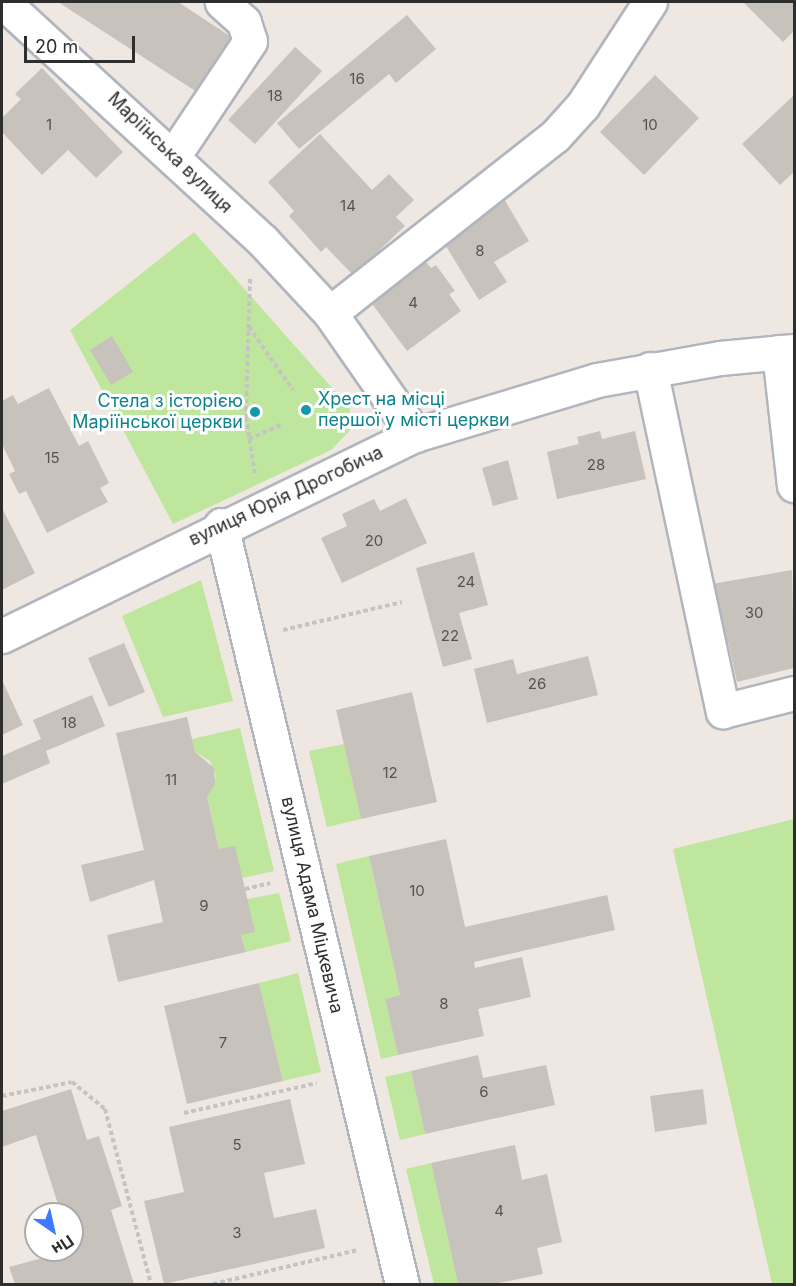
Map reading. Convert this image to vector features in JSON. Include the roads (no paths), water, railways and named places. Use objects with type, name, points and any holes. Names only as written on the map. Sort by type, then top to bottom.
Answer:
[{"type":"street","name":"Маріїнська вулиця","points":[[3,2],[174,155],[330,313],[415,435]]},
{"type":"street","points":[[174,155],[250,41],[244,22],[222,2]]},
{"type":"street","points":[[330,313],[555,136],[583,105],[650,2]]},
{"type":"street","points":[[787,351],[795,485]]},
{"type":"street","name":"вулиця Юрія Дрогобича","points":[[2,636],[221,525],[415,435],[501,406],[650,369],[787,351]]},
{"type":"street","points":[[650,369],[723,711],[795,693]]},
{"type":"street","name":"вулиця Адама Міцкевича","points":[[221,525],[402,1284]]},
{"type":"place","name":"Хрест на місці першої у місті церкви","points":[[306,410]]},
{"type":"place","name":"Стела з історією Маріїнської церкви","points":[[255,412]]}]
